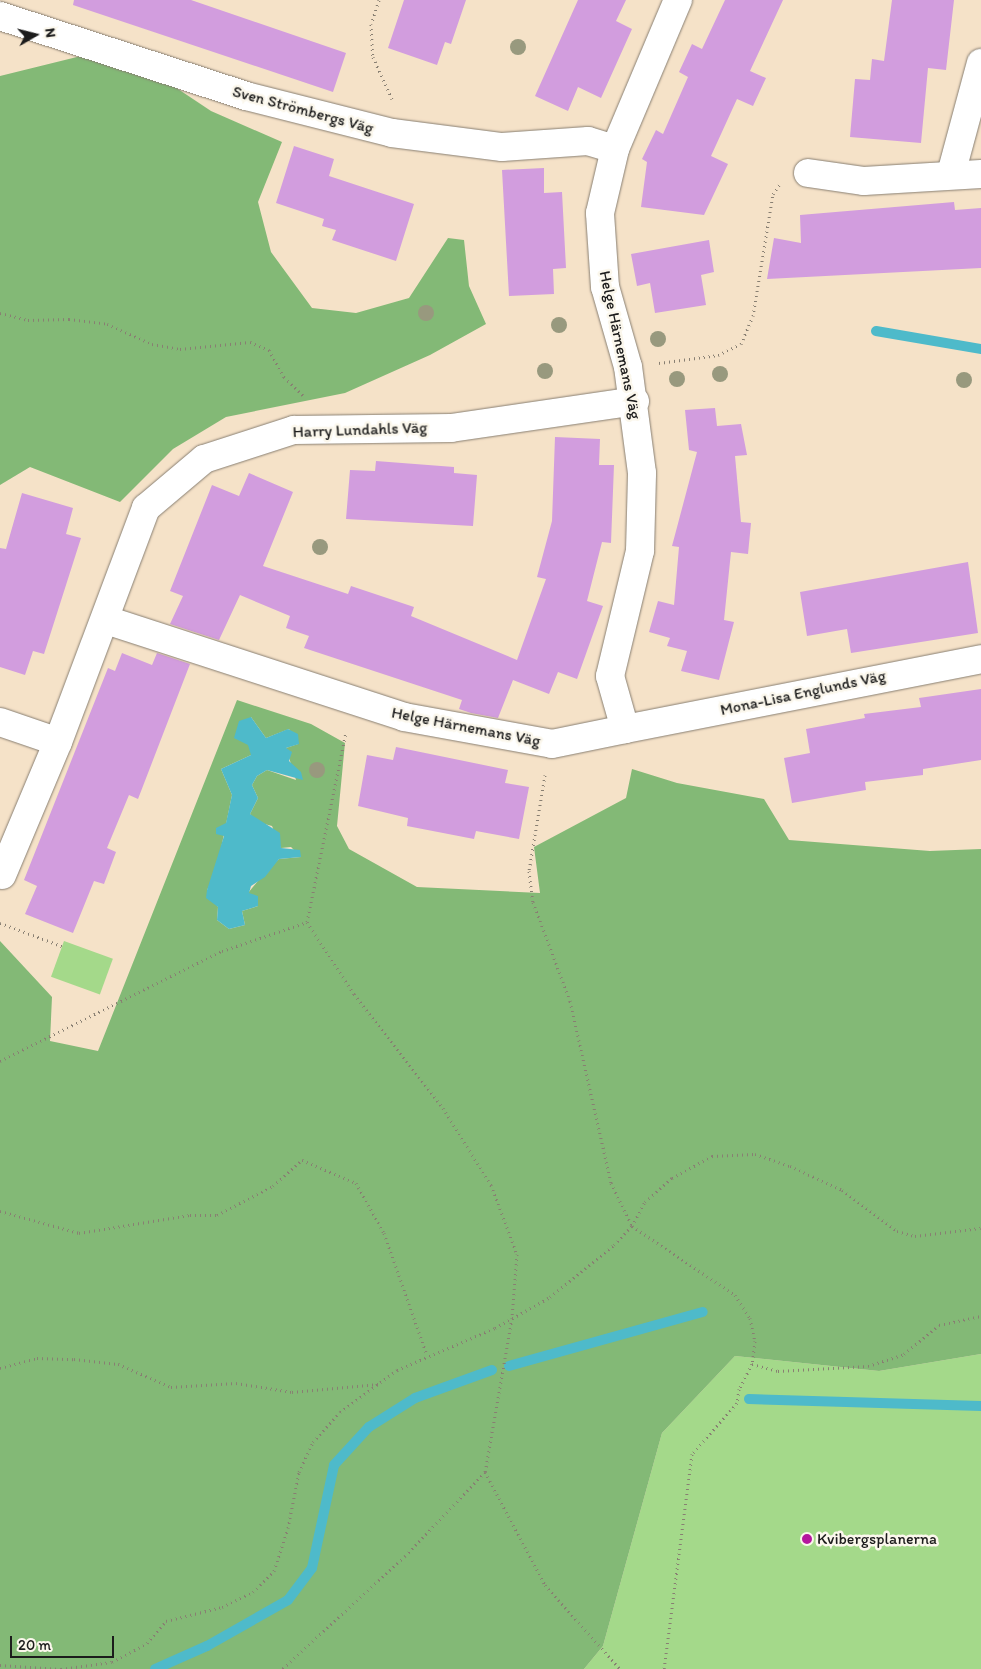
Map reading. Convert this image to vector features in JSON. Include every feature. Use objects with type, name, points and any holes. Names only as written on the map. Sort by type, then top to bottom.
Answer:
[{"type":"street","name":"Helge Härnemans Väg","points":[[106,620],[413,719],[552,744],[625,729],[610,676],[640,550],[642,473],[635,401],[628,367],[605,287],[600,213],[614,149],[678,0]]},
{"type":"street","name":"Sven Strömbergs Väg","points":[[0,16],[246,96],[392,133],[502,148],[588,141],[614,149]]},
{"type":"street","points":[[951,174],[981,63]]},
{"type":"street","points":[[808,174],[864,181],[951,174],[981,174]]},
{"type":"street","name":"Harry Lundahls Väg","points":[[2,875],[58,742],[106,620],[146,508],[204,460],[294,430],[451,428],[635,401]]},
{"type":"street","name":"Mona-Lisa Englunds Väg","points":[[625,729],[981,659]]},
{"type":"street","points":[[0,722],[58,742]]},
{"type":"path","points":[[379,0],[371,24],[373,57],[391,98]]},
{"type":"path","points":[[628,367],[718,355],[741,344],[756,305],[773,194],[777,185],[808,174]]},
{"type":"path","points":[[0,313],[28,320],[69,318],[107,324],[152,344],[180,349],[250,342],[269,350],[284,377],[314,408],[318,429]]},
{"type":"path","points":[[282,1669],[405,1556],[485,1472],[512,1318],[517,1254],[491,1185],[443,1108],[354,994],[307,922],[352,700]]},
{"type":"path","points":[[552,744],[528,871],[533,902],[570,1001],[611,1183],[632,1226],[735,1295],[750,1318],[752,1364],[739,1389],[737,1403],[692,1454],[664,1669]]},
{"type":"path","points":[[0,1061],[222,951],[307,922]]},
{"type":"path","points":[[0,923],[62,946]]},
{"type":"path","points":[[0,1666],[61,1669],[112,1662],[147,1643],[166,1621],[222,1607],[253,1592],[274,1571],[288,1528],[299,1472],[313,1442],[340,1412],[427,1355],[512,1318],[550,1297],[632,1226],[645,1202],[672,1178],[712,1156],[755,1154],[842,1190],[897,1231],[915,1236],[981,1228]]},
{"type":"path","points":[[0,1211],[80,1233],[190,1215],[217,1215],[273,1186],[302,1160],[356,1183],[384,1233],[427,1355]]},
{"type":"path","points":[[752,1364],[778,1371],[868,1366],[904,1354],[939,1325],[981,1316]]},
{"type":"path","points":[[0,1368],[37,1358],[74,1359],[118,1364],[171,1388],[236,1383],[292,1392],[380,1384]]},
{"type":"path","points":[[485,1472],[545,1585],[620,1669]]},
{"type":"green space","points":[[81,56],[163,79],[211,111],[282,142],[258,202],[271,252],[312,308],[356,313],[409,298],[448,238],[464,240],[469,286],[486,324],[430,355],[345,393],[226,417],[173,449],[120,502],[30,467],[0,485],[0,76]]},
{"type":"green space","points":[[237,700],[311,724],[345,743],[337,826],[349,849],[417,887],[540,893],[534,847],[626,798],[632,769],[677,783],[764,799],[789,840],[930,851],[981,849],[981,1354],[879,1371],[735,1356],[662,1433],[603,1646],[584,1669],[0,1669],[0,941],[52,997],[50,1041],[98,1051]],"holes":[[[251,717],[266,738],[289,729],[298,744],[286,748],[296,780],[267,770],[257,776],[252,785],[258,798],[250,814],[257,822],[272,826],[281,848],[291,847],[301,857],[279,859],[267,870],[248,893],[258,906],[242,911],[245,925],[229,929],[217,920],[218,907],[207,890],[216,873],[232,795],[221,769],[251,755]]]},
{"type":"green space","points":[[64,941],[113,959],[100,994],[51,977]]},
{"type":"green space","name":"Kvibergsplanerna","points":[[981,1354],[981,1669],[584,1669],[603,1646],[662,1433],[735,1356],[879,1371]]},
{"type":"water","points":[[251,717],[266,738],[288,729],[298,734],[299,744],[286,748],[292,752],[289,761],[301,772],[303,780],[267,770],[257,776],[252,785],[258,798],[250,814],[280,833],[281,848],[300,850],[301,857],[279,859],[265,877],[251,886],[249,893],[258,896],[258,906],[242,911],[245,925],[229,929],[217,920],[218,907],[206,898],[224,836],[216,834],[216,828],[226,823],[232,795],[221,769],[251,755],[248,745],[234,738],[239,721]]},
{"type":"building","points":[[74,0],[191,0],[346,53],[333,92],[73,5]]},
{"type":"building","points":[[404,0],[466,0],[451,44],[445,42],[437,65],[388,48]]},
{"type":"building","points":[[578,0],[626,0],[616,21],[632,29],[601,98],[578,87],[568,111],[535,96]]},
{"type":"building","points":[[725,0],[783,0],[750,71],[766,78],[753,106],[737,99],[711,156],[728,164],[704,215],[641,207],[647,162],[642,159],[656,130],[663,134],[688,77],[679,72],[692,44],[702,49]]},
{"type":"building","points":[[892,0],[954,0],[946,70],[928,68],[921,143],[850,137],[855,79],[870,80],[872,59],[884,61]]},
{"type":"building","points":[[294,146],[334,159],[329,176],[414,204],[396,261],[332,240],[336,230],[322,226],[324,219],[276,203]]},
{"type":"building","points":[[544,168],[544,193],[562,192],[566,268],[553,269],[554,294],[509,296],[502,170]]},
{"type":"building","points":[[954,202],[955,210],[981,208],[981,268],[767,279],[774,238],[801,243],[800,215]]},
{"type":"building","points":[[709,240],[714,272],[701,275],[706,305],[655,313],[650,283],[637,286],[631,254]]},
{"type":"building","points":[[715,408],[717,426],[741,424],[747,455],[735,456],[741,522],[751,523],[748,554],[731,552],[724,620],[734,622],[719,680],[681,671],[687,651],[667,646],[670,638],[649,632],[658,601],[674,605],[679,547],[672,546],[697,452],[689,450],[685,410]]},
{"type":"building","points":[[555,437],[600,439],[599,465],[614,465],[611,543],[602,542],[587,601],[603,606],[577,679],[558,672],[549,694],[513,680],[498,718],[471,713],[459,709],[462,700],[304,648],[309,636],[286,628],[290,616],[240,595],[219,640],[170,624],[183,596],[170,591],[212,485],[239,496],[249,473],[293,492],[263,566],[348,594],[351,586],[414,607],[411,616],[517,660],[546,579],[537,577],[552,521]]},
{"type":"building","points":[[376,461],[454,467],[454,473],[477,475],[473,526],[346,519],[350,470],[375,471]]},
{"type":"building","points":[[22,493],[73,508],[66,534],[81,538],[44,654],[33,651],[25,675],[0,667],[0,548],[6,549]]},
{"type":"building","points":[[968,562],[978,633],[851,653],[847,629],[807,636],[800,592]]},
{"type":"building","points":[[122,653],[152,665],[157,653],[190,664],[138,799],[129,795],[107,848],[116,852],[104,884],[94,881],[73,933],[25,914],[37,886],[24,880],[108,668],[115,671]]},
{"type":"building","points":[[981,689],[981,760],[923,769],[923,775],[865,782],[866,790],[792,803],[784,758],[810,753],[806,729],[865,718],[864,714],[921,707],[919,698]]},
{"type":"building","points":[[396,747],[508,770],[505,783],[529,787],[519,839],[476,831],[474,839],[407,826],[408,818],[358,806],[367,755],[393,760]]},
{"type":"waterway","points":[[876,331],[981,349]]},
{"type":"waterway","points":[[509,1366],[703,1312]]},
{"type":"waterway","points":[[155,1669],[207,1646],[288,1600],[312,1568],[334,1465],[369,1427],[415,1398],[492,1370]]},
{"type":"waterway","points":[[749,1399],[981,1406]]},
{"type":"place","name":"Kvibergsplanerna","points":[[807,1539]]}]
